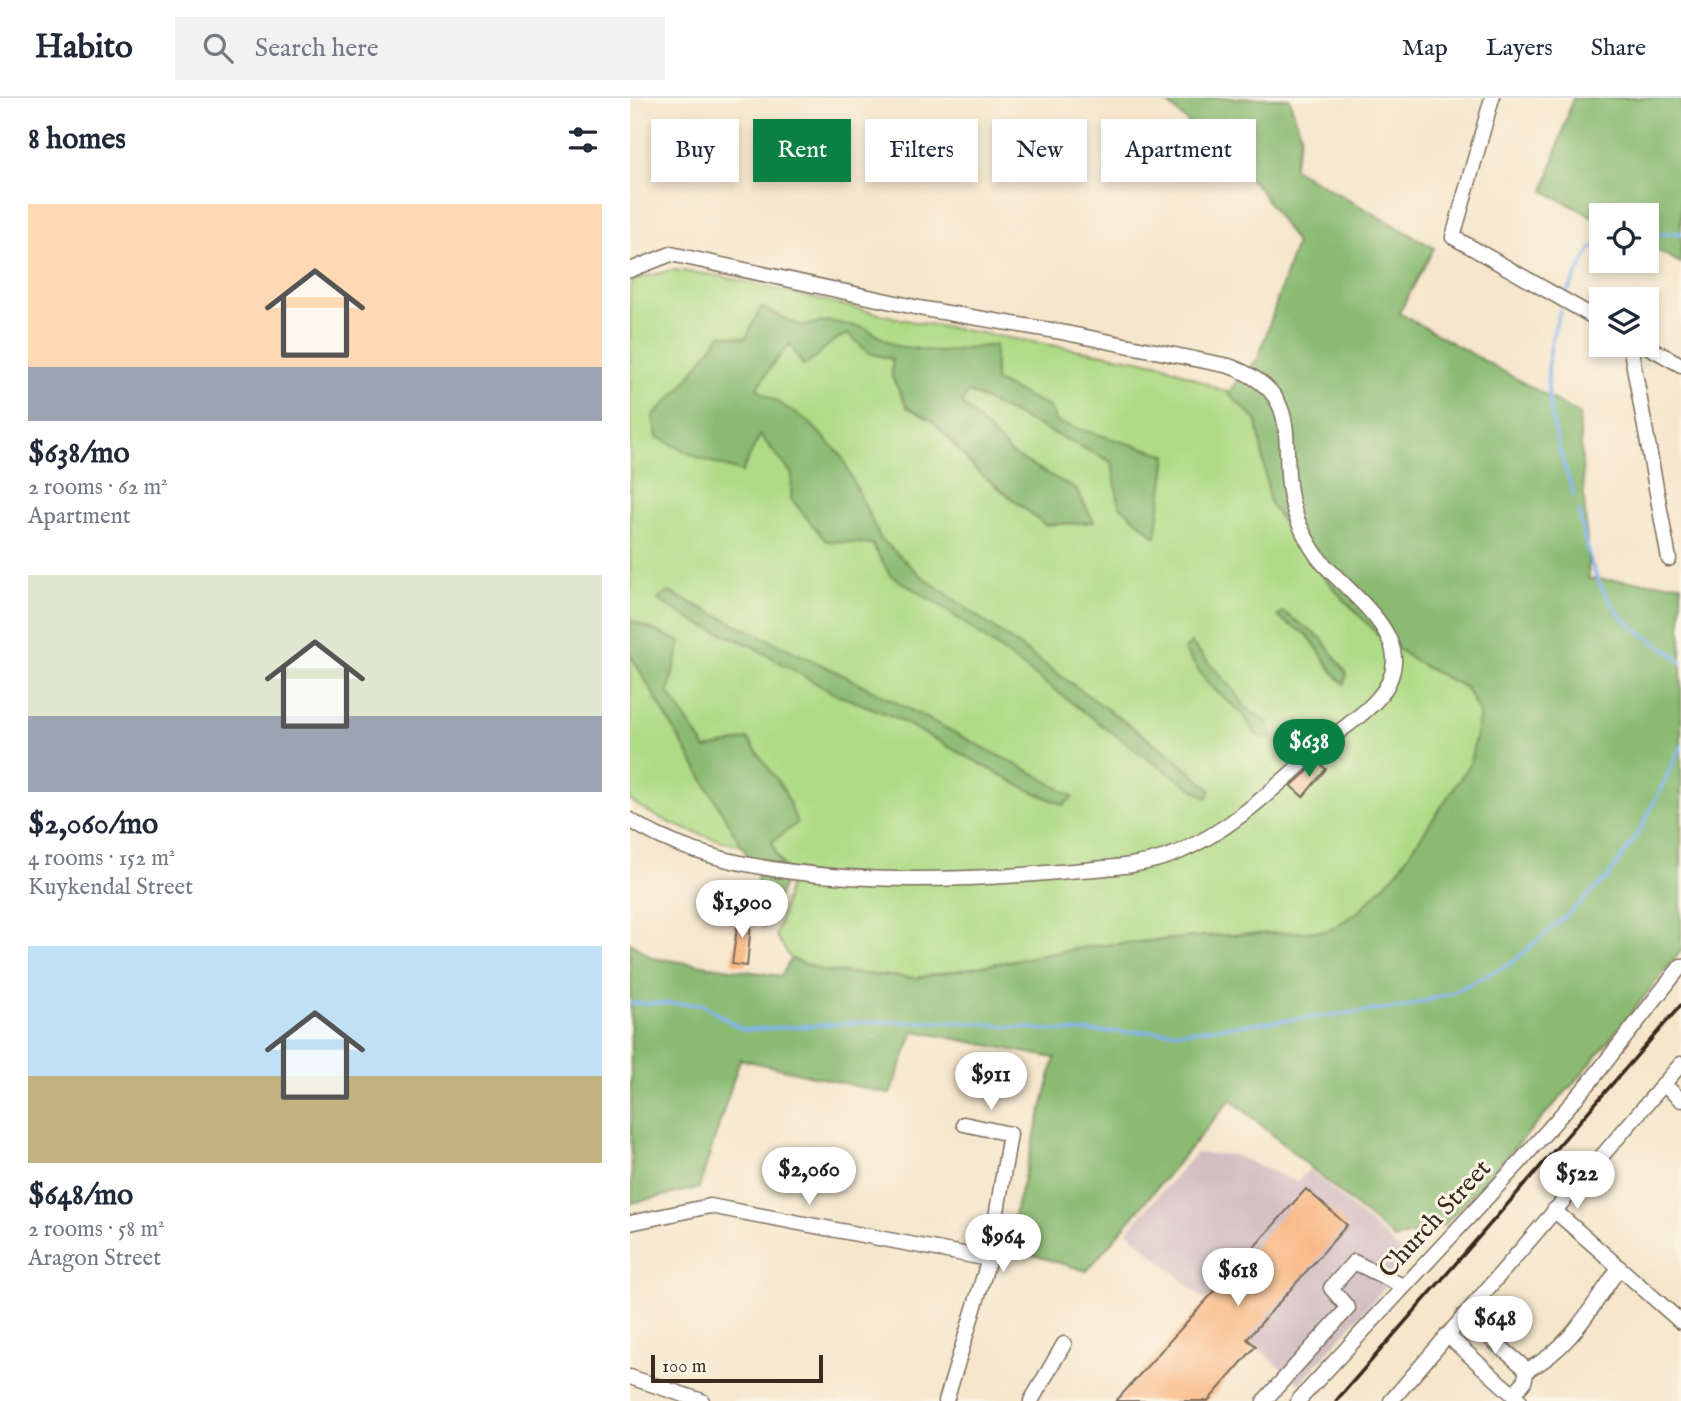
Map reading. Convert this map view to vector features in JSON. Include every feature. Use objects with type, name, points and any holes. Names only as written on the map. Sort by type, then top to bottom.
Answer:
[{"type":"street","points":[[1492,98],[1453,237],[1589,314]]},
{"type":"street","points":[[630,270],[671,254],[924,309],[1056,331],[1229,366],[1256,376],[1278,398],[1285,421],[1287,482],[1296,516],[1319,559],[1390,638],[1394,664],[1380,699],[1255,806],[1180,852],[1135,865],[916,881],[812,873],[764,867],[705,852],[669,841],[630,820]]},
{"type":"street","points":[[1659,353],[1681,365]]},
{"type":"street","points":[[1632,357],[1669,559]]},
{"type":"street","name":"Church Street","points":[[1298,1401],[1519,1163],[1590,1082],[1681,966]]},
{"type":"street","points":[[1391,1401],[1681,1064]]},
{"type":"street","points":[[1663,1084],[1681,1100]]},
{"type":"street","points":[[946,1401],[989,1259],[1010,1134],[964,1124]]},
{"type":"street","points":[[630,1223],[710,1206],[989,1259]]},
{"type":"street","points":[[1555,1210],[1681,1322]]},
{"type":"street","points":[[1265,1401],[1349,1308],[1331,1288],[1354,1262],[1403,1286]]},
{"type":"street","points":[[1527,1370],[1543,1363],[1563,1345],[1619,1268]]},
{"type":"street","points":[[1464,1315],[1527,1370]]},
{"type":"street","points":[[1447,1335],[1517,1398],[1527,1370]]},
{"type":"street","points":[[1031,1401],[1064,1343]]},
{"type":"street","points":[[630,1377],[702,1401]]},
{"type":"shaded area","points":[[1196,1153],[1234,1155],[1297,1182],[1309,1169],[1410,1259],[1299,1384],[1127,1231]]},
{"type":"green space","points":[[1162,98],[1289,98],[1301,135],[1293,168],[1434,248],[1399,313],[1579,414],[1589,579],[1681,584],[1681,951],[1581,1075],[1444,1225],[1394,1239],[1231,1099],[1087,1271],[1006,1247],[1055,1058],[914,1031],[890,1094],[740,1059],[699,1188],[632,1203],[630,943],[653,958],[781,976],[791,959],[825,971],[916,978],[1093,946],[1207,936],[1328,931],[1358,912],[1397,872],[1470,764],[1480,714],[1466,688],[1421,665],[1379,636],[1337,592],[1294,540],[1270,503],[1257,421],[1228,393],[1258,359],[1296,243],[1253,182],[1256,182],[1256,119],[1185,119]]},
{"type":"green space","points":[[1573,98],[1681,98],[1681,263],[1659,251],[1659,203],[1589,203],[1589,215],[1544,191]]},
{"type":"green space","points":[[673,270],[720,276],[909,321],[1162,364],[1228,393],[1257,420],[1270,503],[1294,540],[1337,592],[1421,665],[1466,688],[1480,715],[1470,764],[1397,872],[1358,912],[1328,931],[1207,936],[1093,946],[916,978],[825,971],[791,959],[776,936],[791,877],[776,854],[719,840],[681,827],[663,820],[630,800],[630,285],[636,279]]},
{"type":"green space","points":[[761,307],[801,326],[829,321],[865,328],[896,346],[940,352],[995,345],[995,381],[1050,407],[1056,422],[1167,455],[1156,537],[1119,505],[1112,462],[969,392],[961,403],[1012,454],[1077,490],[1094,522],[1045,525],[976,470],[934,422],[907,407],[892,377],[892,359],[869,353],[848,334],[833,341],[803,366],[790,344],[757,389],[808,421],[841,455],[880,538],[920,575],[1171,755],[1211,790],[1207,798],[1149,760],[944,608],[890,575],[872,544],[826,541],[791,499],[792,474],[760,435],[742,472],[699,458],[657,437],[653,416],[681,388],[721,334],[746,338]]},
{"type":"green space","points":[[668,592],[837,672],[1037,775],[1073,797],[1063,805],[1021,786],[892,716],[835,694],[748,644],[695,622],[658,600]]},
{"type":"green space","points":[[1283,612],[1321,638],[1347,674],[1344,684],[1310,638],[1278,616]]},
{"type":"green space","points":[[630,620],[681,642],[668,692],[706,749],[748,739],[784,790],[797,823],[772,842],[786,880],[764,928],[754,908],[758,874],[630,654]]},
{"type":"green space","points":[[1191,643],[1234,690],[1246,708],[1269,723],[1271,738],[1256,735],[1243,714],[1210,686],[1184,650]]},
{"type":"building","points":[[1318,762],[1326,769],[1303,797],[1291,786]]},
{"type":"building","points":[[739,913],[752,913],[747,966],[732,964]]},
{"type":"building","points":[[1306,1189],[1347,1225],[1247,1339],[1256,1346],[1208,1401],[1116,1401]]},
{"type":"waterway","points":[[1659,234],[1681,233]]},
{"type":"waterway","points":[[1568,291],[1589,252]]},
{"type":"waterway","points":[[1561,309],[1553,334],[1548,380],[1553,425],[1574,495]]},
{"type":"waterway","points":[[1579,511],[1596,576],[1613,605],[1637,630],[1671,652],[1681,662]]},
{"type":"waterway","points":[[630,1003],[702,1004],[743,1030],[870,1022],[962,1022],[1058,1031],[1124,1032],[1188,1031],[1404,1007],[1449,994],[1510,964],[1574,909],[1608,877],[1641,829],[1681,747]]},
{"type":"railway","points":[[1336,1401],[1681,1005]]}]
